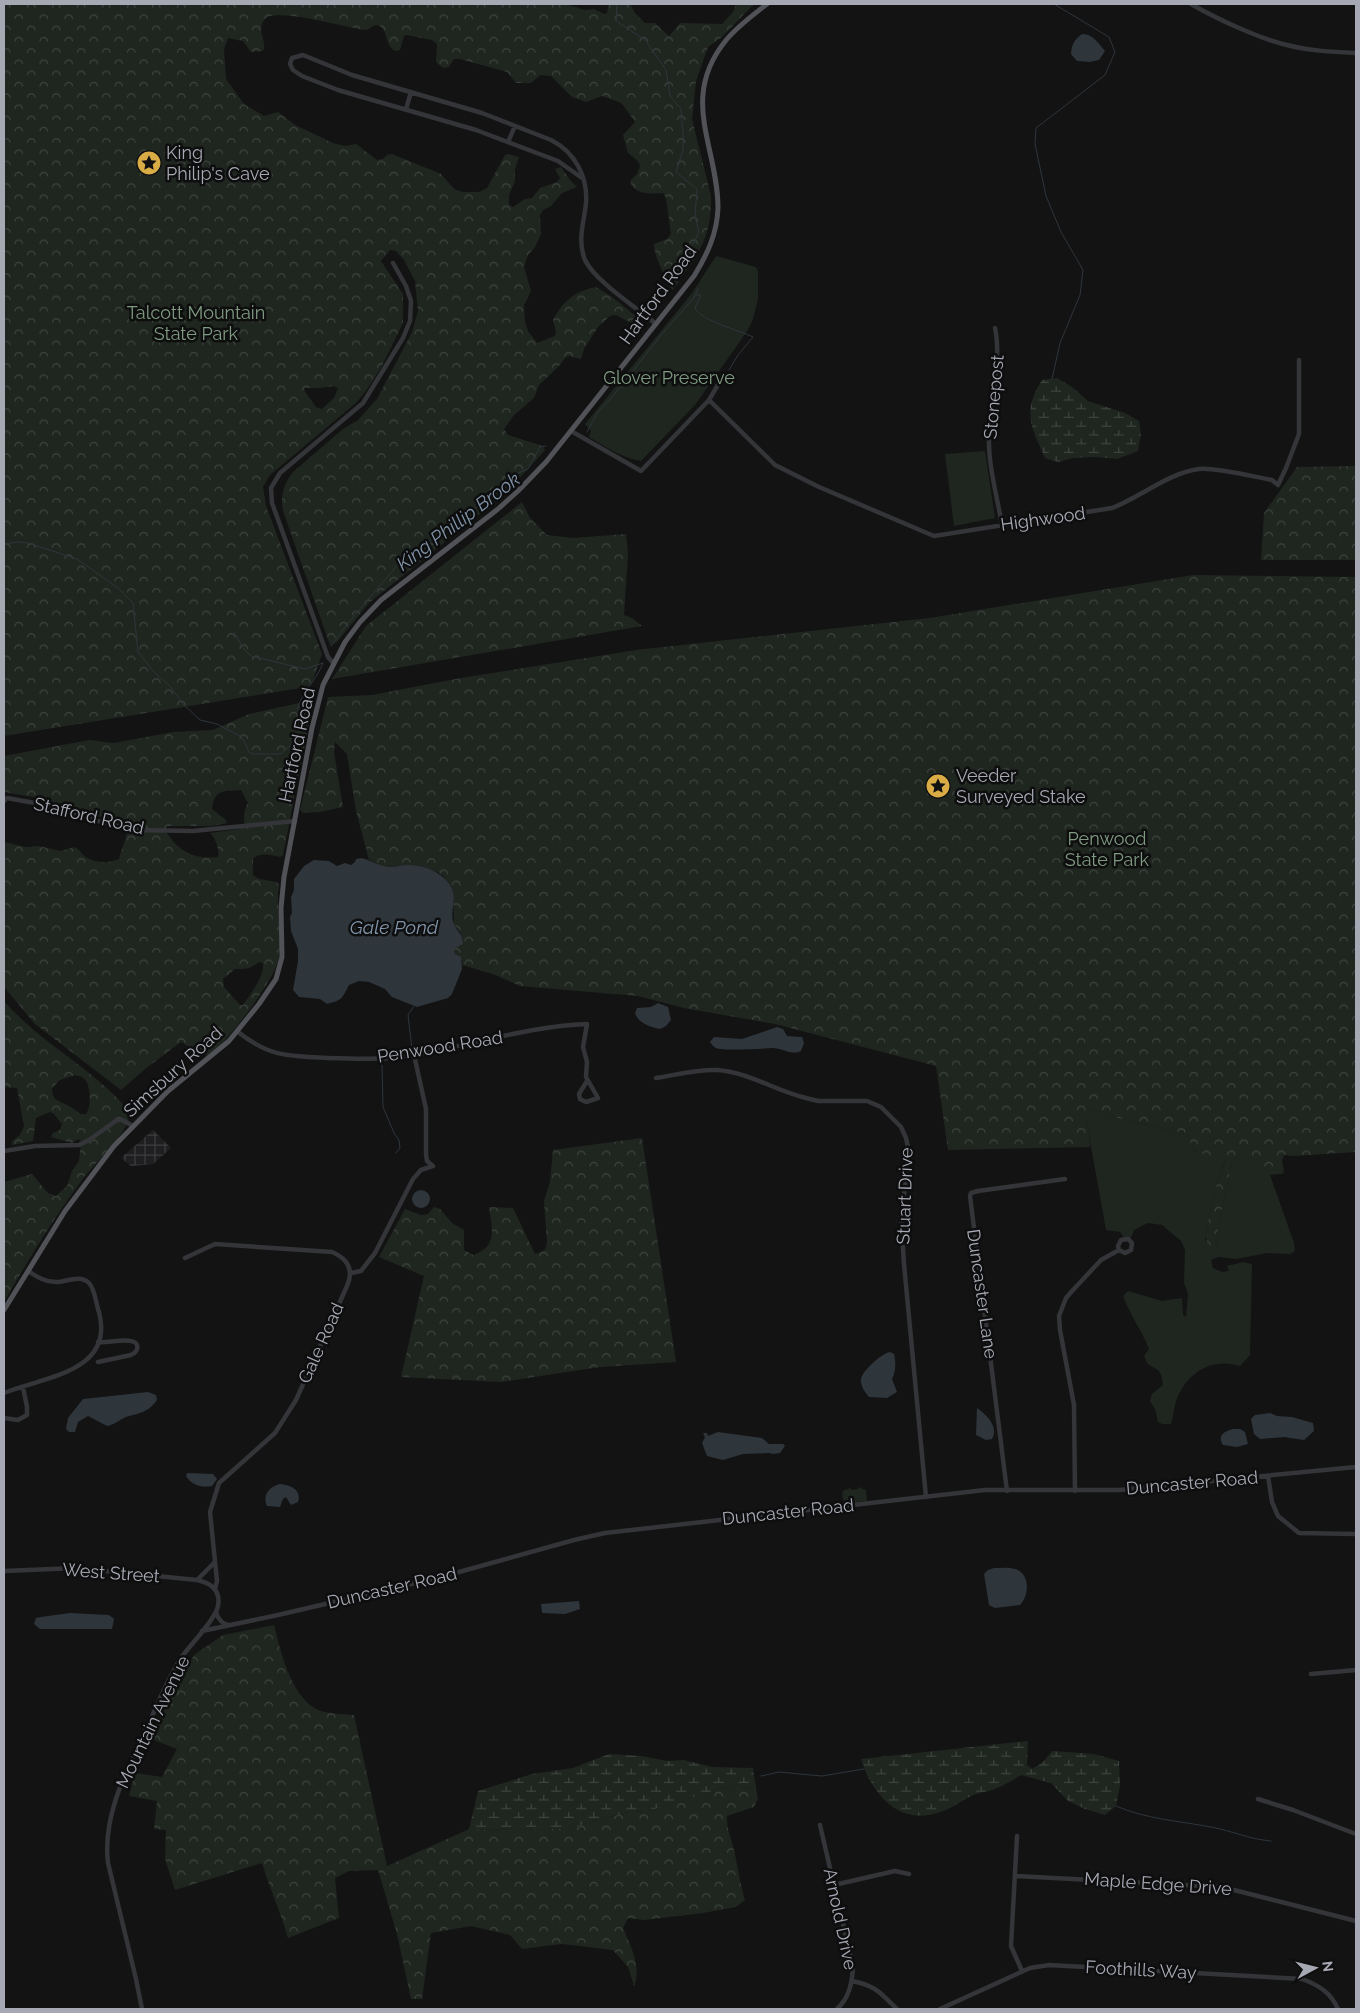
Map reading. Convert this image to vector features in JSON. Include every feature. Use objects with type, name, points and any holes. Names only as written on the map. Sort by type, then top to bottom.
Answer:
[{"type":"main road","name":"Hartford Road","points":[[287,859],[317,706],[333,663],[352,631],[381,600],[498,510],[546,462],[694,276],[714,237],[717,221],[717,197],[702,115],[703,95],[711,65],[727,39],[767,4]]},
{"type":"main road","name":"Simsbury Road","points":[[4,1310],[46,1240],[114,1146],[168,1091],[221,1049],[238,1032],[270,989],[280,968],[283,946],[282,894],[287,859]]},
{"type":"street","points":[[1191,4],[1260,36],[1286,45],[1314,50],[1356,53]]},
{"type":"street","points":[[582,178],[558,161],[456,123],[338,90],[302,76],[293,70],[290,61],[295,56],[303,55],[351,75],[463,106],[552,140],[564,147],[581,170],[586,191],[580,236],[585,259],[598,277],[656,324]]},
{"type":"street","points":[[406,109],[411,92]]},
{"type":"street","points":[[508,142],[515,126]]},
{"type":"street","points":[[333,663],[328,657],[272,504],[272,488],[280,473],[364,402],[403,338],[410,320],[411,300],[406,286],[393,263]]},
{"type":"street","name":"Stonepost","points":[[995,328],[999,350],[995,371],[989,444],[1002,524]]},
{"type":"street","name":"Highwood","points":[[709,400],[775,465],[844,498],[934,536],[1112,508],[1175,476],[1199,469],[1272,480],[1278,485],[1299,434],[1300,360]]},
{"type":"street","points":[[571,431],[641,471],[709,400],[719,383]]},
{"type":"street","name":"Stafford Road","points":[[4,801],[7,798],[41,803],[90,819],[134,830],[193,830],[295,821]]},
{"type":"street","name":"Penwood Road","points":[[238,1032],[259,1046],[285,1056],[370,1059],[414,1055],[548,1028],[587,1024],[583,1047],[587,1062],[587,1081]]},
{"type":"street","points":[[185,1258],[215,1244],[332,1252],[344,1259],[351,1273],[361,1271],[375,1253],[413,1179],[421,1170],[433,1166],[427,1161],[426,1109],[414,1055]]},
{"type":"street","name":"Stuart Drive","points":[[656,1078],[703,1070],[734,1072],[818,1101],[867,1101],[881,1106],[902,1127],[909,1152],[901,1217],[904,1264],[926,1496]]},
{"type":"street","points":[[587,1081],[598,1098],[586,1102],[580,1099],[579,1094],[587,1081]]},
{"type":"street","points":[[4,1151],[35,1146],[75,1146],[90,1140],[117,1120],[122,1120],[133,1126]]},
{"type":"street","name":"Duncaster Lane","points":[[1007,1490],[970,1196],[974,1192],[1065,1179]]},
{"type":"street","points":[[1075,1491],[1074,1405],[1059,1316],[1066,1298],[1073,1290],[1101,1260],[1118,1250]]},
{"type":"street","points":[[4,1393],[58,1377],[70,1371],[88,1357],[98,1342],[100,1319],[90,1284],[79,1279],[57,1282],[47,1281],[28,1271]]},
{"type":"street","name":"Gale Road","points":[[216,1589],[217,1581],[210,1512],[219,1482],[275,1433],[294,1403],[347,1286],[351,1273]]},
{"type":"street","points":[[98,1342],[107,1344],[131,1340],[137,1347],[131,1355],[98,1362]]},
{"type":"street","points":[[4,1418],[18,1420],[27,1415],[28,1407],[23,1386]]},
{"type":"street","name":"Duncaster Road","points":[[202,1631],[231,1626],[441,1577],[592,1536],[985,1490],[1075,1491],[1159,1487],[1356,1467]]},
{"type":"street","points":[[1268,1476],[1272,1502],[1278,1516],[1299,1533],[1356,1534]]},
{"type":"street","points":[[198,1580],[214,1562]]},
{"type":"street","name":"West Street","points":[[4,1571],[76,1568],[198,1580],[209,1583],[216,1589]]},
{"type":"street","points":[[216,1589],[218,1596],[217,1617],[223,1623],[231,1626]]},
{"type":"street","name":"Mountain Avenue","points":[[142,2009],[108,1863],[106,1850],[108,1833],[122,1779],[150,1720],[180,1660],[216,1612]]},
{"type":"street","points":[[1311,1674],[1356,1670]]},
{"type":"street","points":[[1258,1799],[1356,1834]]},
{"type":"street","name":"Arnold Drive","points":[[820,1825],[851,1955],[852,1981],[845,2000],[837,2009]]},
{"type":"street","points":[[1017,1836],[1011,1946],[1022,1971]]},
{"type":"street","points":[[834,1885],[895,1870],[909,1874]]},
{"type":"street","name":"Maple Edge Drive","points":[[1015,1876],[1222,1887],[1356,1921]]},
{"type":"street","name":"Foothills Way","points":[[940,2009],[1022,1971],[1049,1965],[1302,1979],[1323,1989],[1333,1999],[1338,2009]]},
{"type":"street","points":[[852,1981],[876,1989],[897,2009]]},
{"type":"shaded area","points":[[153,1130],[171,1148],[153,1164],[131,1166],[121,1158]]},
{"type":"green space","name":"Talcott Mountain State Park","points":[[4,4],[565,4],[585,10],[594,9],[604,14],[607,13],[609,4],[630,4],[635,13],[645,23],[655,23],[669,36],[680,23],[722,24],[733,12],[736,4],[754,4],[722,37],[708,47],[696,81],[692,119],[711,196],[710,221],[704,241],[673,289],[660,266],[654,244],[667,239],[671,234],[666,198],[663,193],[644,193],[632,186],[630,181],[637,174],[640,166],[637,160],[628,153],[623,135],[635,122],[619,102],[602,96],[586,102],[572,97],[551,76],[540,75],[531,83],[516,83],[507,72],[460,59],[454,59],[449,67],[443,68],[436,62],[437,44],[432,40],[407,35],[404,36],[400,50],[395,51],[389,45],[384,31],[378,25],[364,30],[283,15],[272,16],[265,19],[262,23],[263,51],[251,52],[243,41],[228,38],[224,49],[226,79],[244,104],[264,116],[278,112],[295,125],[333,143],[345,146],[356,144],[377,160],[392,154],[441,174],[454,189],[463,192],[479,192],[487,188],[505,155],[519,157],[515,169],[515,181],[509,195],[509,205],[513,207],[525,199],[532,198],[540,188],[557,182],[560,178],[555,169],[561,167],[577,187],[562,193],[540,215],[541,234],[535,247],[528,255],[524,267],[531,291],[524,305],[525,322],[528,331],[537,343],[555,336],[556,331],[553,320],[561,307],[576,294],[596,287],[642,321],[637,326],[616,315],[610,316],[598,327],[584,349],[581,359],[566,357],[539,385],[534,398],[514,415],[504,429],[508,435],[543,446],[545,450],[501,497],[369,603],[337,642],[330,645],[283,511],[282,495],[285,485],[293,472],[343,429],[358,420],[377,399],[412,332],[418,311],[415,281],[404,260],[396,251],[390,250],[381,261],[403,294],[403,323],[382,366],[357,402],[270,475],[263,487],[266,506],[322,654],[311,685],[4,736]],"holes":[[[334,386],[338,388],[334,398],[322,409],[316,407],[304,390],[305,388]]]},
{"type":"green space","name":"Glover Preserve","points":[[716,256],[756,267],[758,271],[758,299],[748,330],[695,405],[641,461],[621,455],[589,437],[591,431],[585,424],[692,293]]},
{"type":"green space","points":[[1057,378],[1072,387],[1088,401],[1125,413],[1139,421],[1141,435],[1138,451],[1117,459],[1096,457],[1073,458],[1058,462],[1045,458],[1033,428],[1030,410],[1042,380]]},
{"type":"green space","points":[[985,451],[995,518],[954,526],[945,454]]},
{"type":"green space","points":[[1356,466],[1356,560],[1261,560],[1264,513],[1297,467]]},
{"type":"green space","points":[[522,502],[530,518],[547,535],[573,538],[626,534],[628,554],[624,615],[632,618],[642,626],[332,679],[366,626]]},
{"type":"green space","name":"Penwood State Park","points":[[1193,575],[1356,577],[1356,1152],[1284,1155],[1282,1160],[1284,1173],[1270,1175],[1256,1161],[1237,1155],[1232,1162],[1216,1246],[1210,1250],[1205,1236],[1216,1186],[1226,1159],[1197,1153],[1190,1143],[1187,1134],[1090,1110],[1087,1119],[1090,1147],[948,1150],[936,1066],[775,1024],[684,1008],[638,996],[520,986],[493,974],[462,965],[462,961],[455,954],[454,949],[463,939],[454,925],[453,891],[444,877],[438,872],[408,865],[382,866],[369,860],[356,811],[347,754],[335,742],[334,752],[343,807],[320,812],[303,813],[300,810],[328,697],[372,695],[461,678],[636,650],[930,618]]},
{"type":"green space","points":[[308,701],[310,713],[283,855],[280,857],[262,855],[253,859],[253,875],[259,879],[277,882],[279,885],[280,944],[275,970],[236,1028],[215,1050],[204,1055],[181,1042],[121,1090],[35,1024],[4,987],[4,842],[26,847],[38,846],[61,851],[74,847],[91,860],[110,862],[119,859],[128,825],[33,797],[4,792],[4,756],[90,740],[114,743],[173,732],[213,730],[249,714]],"holes":[[[241,790],[248,803],[244,814],[245,825],[240,829],[210,833],[217,844],[218,857],[201,857],[187,852],[180,848],[165,830],[167,826],[212,826],[227,823],[226,820],[212,809],[213,802],[221,792]],[[259,962],[263,963],[259,980],[243,1005],[240,1005],[224,987],[223,979],[235,969],[248,968]]]},
{"type":"green space","points":[[4,1001],[34,1030],[117,1097],[131,1113],[117,1140],[82,1180],[61,1210],[4,1302],[4,1182],[32,1174],[48,1193],[56,1196],[67,1186],[72,1171],[79,1161],[81,1141],[78,1139],[72,1143],[51,1137],[53,1133],[60,1130],[62,1124],[50,1112],[36,1118],[33,1141],[12,1145],[12,1141],[20,1135],[24,1126],[17,1088],[4,1087]],"holes":[[[75,1075],[81,1077],[88,1084],[90,1103],[86,1114],[81,1114],[56,1100],[52,1092],[52,1088],[60,1080]]]},
{"type":"green space","points":[[1089,1110],[1187,1134],[1190,1143],[1197,1153],[1226,1158],[1216,1186],[1205,1236],[1205,1240],[1216,1246],[1232,1162],[1237,1155],[1256,1161],[1270,1175],[1294,1243],[1295,1251],[1290,1254],[1267,1253],[1236,1259],[1218,1257],[1211,1260],[1213,1268],[1222,1272],[1229,1271],[1227,1266],[1243,1262],[1252,1264],[1250,1355],[1240,1366],[1230,1364],[1212,1365],[1197,1372],[1190,1378],[1177,1397],[1171,1424],[1158,1422],[1155,1409],[1150,1401],[1152,1394],[1163,1385],[1161,1375],[1147,1363],[1144,1356],[1149,1349],[1123,1296],[1128,1291],[1162,1301],[1182,1298],[1183,1315],[1186,1317],[1188,1294],[1184,1283],[1185,1250],[1181,1241],[1162,1225],[1148,1223],[1134,1230],[1130,1240],[1125,1239],[1120,1232],[1106,1230],[1088,1130],[1087,1119]]},
{"type":"green space","points":[[642,1138],[676,1362],[600,1367],[501,1382],[401,1377],[424,1276],[379,1257],[405,1209],[421,1215],[428,1214],[434,1207],[440,1209],[452,1223],[464,1230],[464,1250],[473,1255],[481,1252],[486,1247],[492,1236],[489,1207],[513,1208],[535,1254],[545,1250],[547,1243],[544,1201],[550,1182],[553,1150]]},
{"type":"green space","points":[[858,1487],[866,1490],[867,1501],[844,1503],[842,1493],[844,1490],[858,1489]]},
{"type":"green space","points":[[274,1625],[288,1672],[299,1693],[307,1702],[316,1709],[325,1712],[354,1715],[387,1866],[469,1829],[570,1828],[628,1812],[648,1811],[732,1785],[756,1788],[758,1798],[754,1807],[727,1816],[728,1831],[745,1900],[736,1907],[703,1913],[644,1920],[628,1918],[623,1928],[636,1964],[637,1972],[634,1986],[628,1967],[613,1950],[562,1944],[522,1949],[510,1935],[471,1926],[431,1933],[422,1999],[411,1999],[397,1934],[378,1870],[349,1871],[335,1878],[339,1918],[288,1938],[262,1863],[175,1890],[165,1859],[166,1830],[154,1829],[157,1801],[129,1796],[135,1773],[162,1777],[177,1749],[149,1738],[194,1655],[223,1635]]},
{"type":"green space","points":[[1028,1741],[1027,1765],[1032,1769],[1043,1762],[1052,1751],[1094,1754],[1119,1761],[1120,1785],[1116,1806],[1105,1815],[1085,1809],[1068,1801],[1051,1783],[1021,1775],[1000,1787],[971,1796],[944,1811],[925,1815],[912,1815],[900,1811],[880,1795],[872,1784],[861,1759]]},
{"type":"green space","points":[[609,1754],[642,1756],[667,1761],[684,1760],[713,1767],[753,1768],[756,1788],[732,1785],[648,1811],[628,1812],[570,1828],[469,1829],[478,1791],[532,1774],[573,1768]]},
{"type":"water","points":[[1082,34],[1092,37],[1105,51],[1099,60],[1090,62],[1077,61],[1071,54],[1074,42]]},
{"type":"water","name":"Gale Pond","points":[[362,858],[387,867],[421,866],[439,874],[449,883],[454,898],[453,920],[455,927],[462,937],[463,944],[454,949],[455,954],[461,957],[462,969],[452,994],[448,998],[417,1007],[392,997],[385,989],[369,982],[359,981],[349,985],[339,1000],[327,1004],[320,999],[299,997],[293,990],[298,961],[298,949],[291,931],[290,917],[292,913],[291,897],[294,890],[294,879],[304,866],[314,860],[329,861],[337,866],[345,863],[351,865],[356,859]]},
{"type":"water","points":[[658,1003],[668,1007],[671,1020],[660,1029],[648,1026],[635,1013],[637,1008],[651,1007]]},
{"type":"water","points":[[777,1027],[783,1029],[787,1036],[802,1037],[804,1043],[801,1051],[794,1052],[775,1048],[720,1049],[710,1042],[714,1037],[742,1039]]},
{"type":"water","points":[[421,1190],[427,1193],[430,1199],[427,1205],[421,1208],[415,1205],[412,1199],[415,1193]]},
{"type":"water","points":[[890,1352],[895,1357],[895,1370],[892,1379],[897,1392],[887,1398],[869,1397],[861,1384],[862,1375],[873,1363]]},
{"type":"water","points":[[148,1392],[156,1395],[157,1400],[150,1408],[143,1412],[126,1417],[107,1426],[88,1416],[78,1422],[75,1432],[69,1432],[66,1429],[68,1418],[83,1399]]},
{"type":"water","points":[[977,1408],[985,1414],[993,1426],[994,1435],[992,1439],[986,1440],[976,1435]]},
{"type":"water","points":[[1270,1413],[1313,1423],[1314,1431],[1304,1440],[1284,1437],[1260,1439],[1254,1434],[1251,1419],[1255,1415]]},
{"type":"water","points":[[1233,1429],[1240,1429],[1245,1432],[1248,1444],[1237,1447],[1223,1445],[1221,1442],[1222,1434]]},
{"type":"water","points":[[718,1432],[762,1438],[769,1444],[783,1444],[785,1446],[780,1453],[773,1454],[743,1454],[723,1460],[707,1456],[702,1443],[705,1437],[703,1433],[707,1433],[708,1436]]},
{"type":"water","points":[[187,1473],[213,1474],[217,1479],[212,1486],[204,1487],[191,1482],[186,1476]]},
{"type":"water","points":[[280,1484],[297,1491],[298,1502],[291,1505],[286,1497],[283,1499],[280,1507],[267,1506],[266,1495],[273,1487]]},
{"type":"water","points":[[994,1568],[1015,1569],[1024,1575],[1027,1591],[1020,1605],[995,1608],[989,1605],[984,1574]]},
{"type":"water","points":[[579,1601],[580,1609],[565,1614],[542,1613],[541,1604]]},
{"type":"water","points":[[70,1613],[109,1615],[114,1619],[112,1629],[40,1629],[34,1624],[36,1618]]},
{"type":"waterway","name":"King Phillip Brook","points":[[617,4],[616,21],[645,40],[666,70],[670,96],[681,109],[683,150],[676,172],[697,189],[695,216],[699,232],[680,270]]},
{"type":"waterway","points":[[1052,379],[1060,343],[1080,295],[1083,270],[1061,232],[1046,196],[1035,144],[1036,128],[1105,75],[1115,52],[1109,37],[1054,4]]},
{"type":"waterway","name":"King Phillip Brook","points":[[587,432],[598,412],[693,299],[697,288]]},
{"type":"waterway","points":[[696,295],[701,295],[695,308],[699,313],[712,321],[753,337],[738,355],[729,370]]},
{"type":"waterway","name":"King Phillip Brook","points":[[331,646],[400,562],[481,504],[513,475],[528,469],[540,447],[546,446]]},
{"type":"waterway","name":"King Phillip Brook","points":[[4,544],[28,543],[77,559],[118,588],[133,603],[138,652],[155,673],[171,687],[182,703],[200,720],[217,724],[238,735],[243,739],[249,752],[253,754],[280,754],[295,739],[300,730],[298,707],[323,663]]},
{"type":"waterway","points":[[234,632],[243,648],[251,656],[305,669],[323,663]]},
{"type":"waterway","points":[[412,1049],[408,1015],[414,1006]]},
{"type":"waterway","points":[[382,1064],[383,1107],[399,1140],[400,1148],[396,1153]]},
{"type":"waterway","points":[[761,1776],[779,1772],[822,1776],[864,1769]]},
{"type":"waterway","points":[[1116,1806],[1151,1817],[1211,1827],[1255,1839],[1271,1841]]},
{"type":"place","name":"King Philip's Cave","points":[[149,163]]},
{"type":"place","name":"Veeder Surveyed Stake","points":[[938,786]]}]
